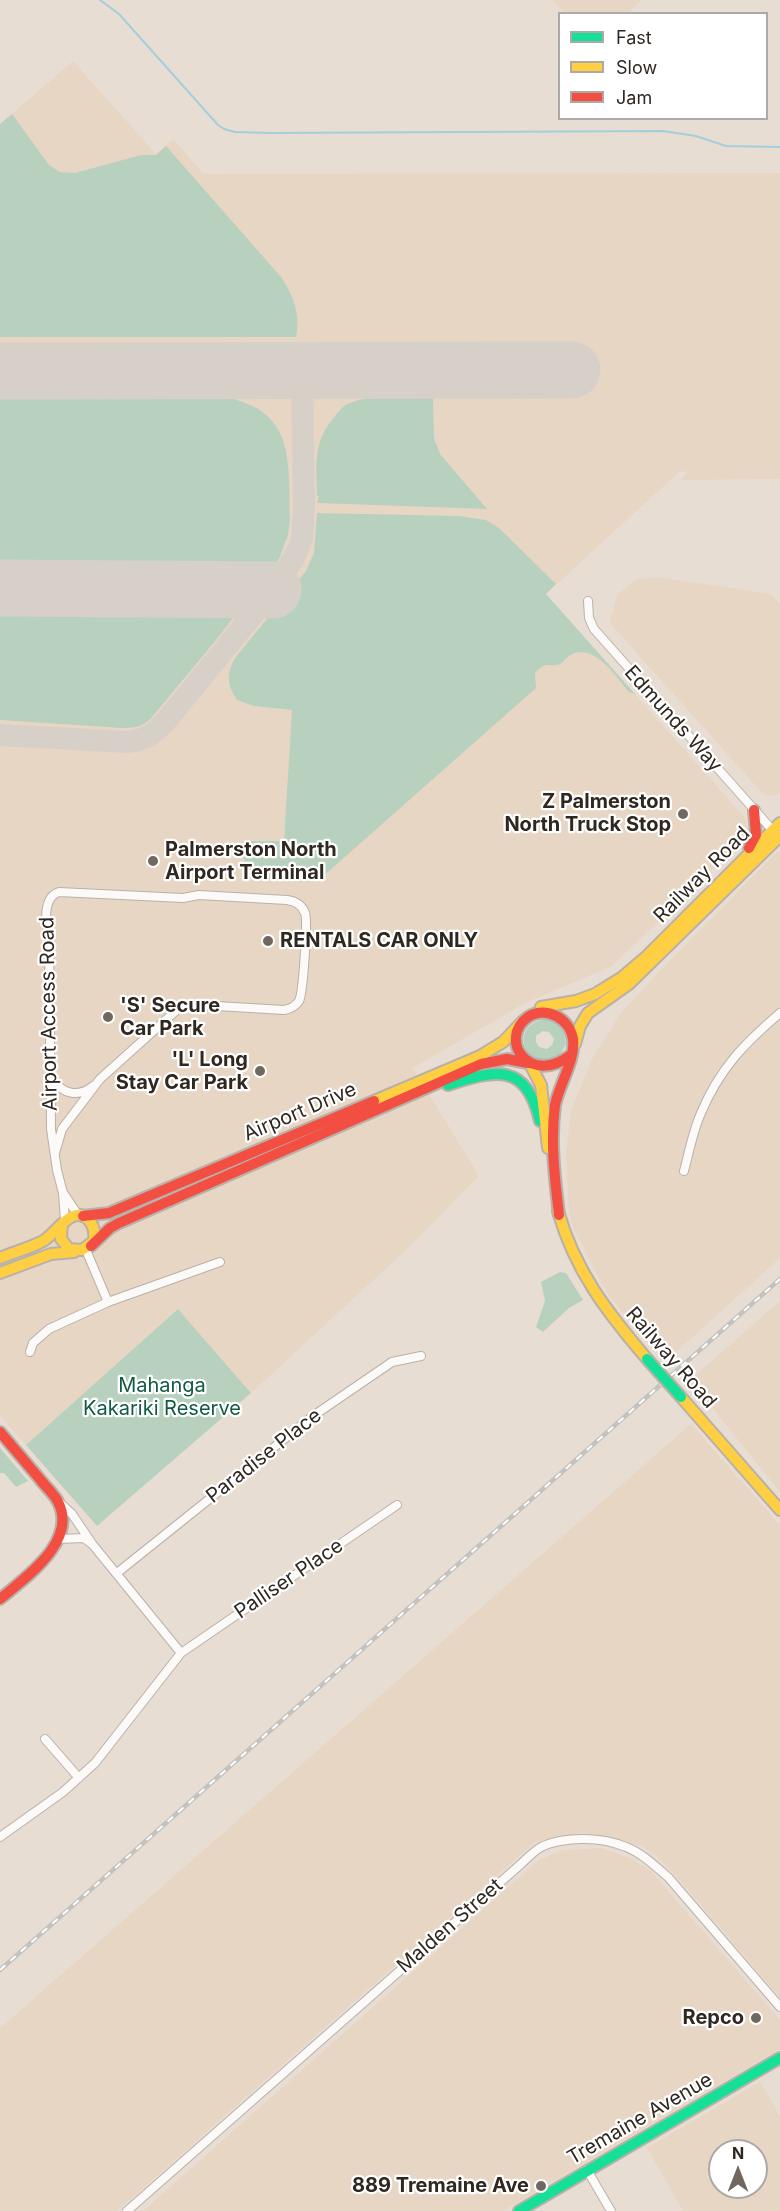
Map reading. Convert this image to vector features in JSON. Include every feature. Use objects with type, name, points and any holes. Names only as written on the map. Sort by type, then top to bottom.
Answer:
[{"type":"main road","points":[[692,910],[714,883],[752,845],[756,837],[757,826],[754,810]]},
{"type":"main road","name":"Railway Road","points":[[524,1020],[538,1008],[576,1001],[614,983],[778,833]]},
{"type":"main road","name":"Railway Road","points":[[559,1215],[554,1158],[556,1104],[560,1083],[580,1026],[588,1013],[629,984],[778,833]]},
{"type":"main road","points":[[542,1012],[559,1017],[574,1038],[573,1051],[561,1063],[552,1066],[529,1064],[517,1047],[516,1038],[524,1020],[534,1013],[542,1012]]},
{"type":"main road","name":"Airport Drive","points":[[80,1215],[109,1213],[480,1056],[503,1042],[524,1020]]},
{"type":"main road","name":"Airport Drive","points":[[85,1249],[119,1223],[490,1061],[507,1059],[529,1064]]},
{"type":"main road","name":"Railway Road","points":[[529,1064],[541,1085],[551,1180],[559,1215],[572,1253],[590,1287],[615,1322],[780,1510]]},
{"type":"main road","points":[[389,1106],[477,1075],[496,1073],[512,1077],[526,1086],[535,1098],[551,1180]]},
{"type":"main road","points":[[0,1258],[46,1240],[64,1222],[80,1215],[93,1223],[94,1241],[85,1249],[51,1254],[0,1273]]},
{"type":"main road","points":[[64,1222],[59,1235],[61,1240],[68,1249],[85,1249]]},
{"type":"main road","points":[[0,1432],[57,1500],[63,1521],[59,1539],[45,1559],[0,1599]]},
{"type":"main road","name":"Tremaine Avenue","points":[[519,2211],[780,2058]]},
{"type":"street","name":"Edmunds Way","points":[[588,601],[589,618],[594,629],[754,810],[778,833]]},
{"type":"street","name":"Airport Access Road","points":[[55,1153],[62,1130],[100,1079],[176,1011],[183,1007],[200,1005],[284,1011],[294,1006],[301,994],[306,945],[306,919],[302,908],[287,900],[200,895],[183,898],[59,892],[53,894],[48,903],[46,927],[49,940],[51,1129],[58,1176],[63,1193],[64,1222]]},
{"type":"street","points":[[684,1171],[700,1115],[719,1077],[745,1044],[780,1012]]},
{"type":"street","points":[[52,1076],[58,1086],[66,1092],[75,1094],[88,1090],[100,1079]]},
{"type":"street","name":"Airport Access Road","points":[[63,1193],[80,1215]]},
{"type":"street","points":[[85,1249],[108,1302]]},
{"type":"street","points":[[30,1352],[33,1343],[49,1329],[108,1302],[220,1262]]},
{"type":"street","name":"Paradise Place","points":[[117,1573],[313,1416],[392,1362],[421,1356]]},
{"type":"street","points":[[57,1500],[72,1514],[93,1545],[180,1653]]},
{"type":"street","name":"Palliser Place","points":[[2,1834],[63,1792],[95,1763],[180,1653],[397,1505]]},
{"type":"street","points":[[59,1539],[84,1539],[93,1545]]},
{"type":"street","points":[[45,1739],[79,1778]]},
{"type":"street","name":"Malden Street","points":[[127,2211],[542,1847],[568,1840],[596,1840],[626,1847],[649,1861],[668,1877],[780,2007]]},
{"type":"street","points":[[587,2170],[611,2211]]},
{"type":"shaded area","points":[[552,0],[642,0],[629,12],[564,12]]},
{"type":"shaded area","points":[[73,61],[156,154],[173,139],[204,174],[780,173],[780,479],[681,480],[687,472],[680,471],[546,594],[746,819],[748,835],[612,966],[525,1003],[413,1068],[479,1176],[404,1252],[251,1393],[178,1309],[26,1445],[0,1416],[0,124]]},
{"type":"shaded area","points":[[658,577],[771,594],[780,604],[780,792],[776,796],[763,794],[610,623],[617,595],[637,579]]},
{"type":"shaded area","points":[[778,851],[780,853],[780,1258],[664,1363],[607,1293],[573,1228],[569,1213],[566,1154],[571,1110],[594,1055],[621,1013]]},
{"type":"shaded area","points":[[780,1301],[780,1492],[690,1380]]},
{"type":"shaded area","points":[[691,1424],[780,1525],[780,1998],[677,1877],[654,1854],[641,1846],[583,1833],[535,1842],[117,2211],[0,2211],[0,2028]]},
{"type":"shaded area","points":[[602,1848],[630,1858],[650,1870],[780,2020],[780,2049],[503,2211],[143,2211],[539,1860],[563,1850]]},
{"type":"shaded area","points":[[760,2082],[780,2116],[780,2211],[683,2211],[647,2148]]},
{"type":"green space","points":[[12,114],[49,165],[60,172],[75,173],[141,155],[156,155],[166,146],[281,277],[297,313],[296,337],[0,337],[0,124]]},
{"type":"green space","points":[[0,398],[229,398],[251,405],[267,416],[278,429],[288,461],[290,520],[288,535],[279,559],[216,640],[153,716],[142,725],[121,728],[0,720]]},
{"type":"green space","points":[[366,398],[433,398],[434,438],[440,454],[487,509],[317,503],[319,496],[317,496],[316,469],[318,447],[322,437],[344,406]]},
{"type":"green space","points":[[317,513],[459,516],[486,520],[499,528],[556,584],[546,594],[635,694],[629,692],[606,665],[591,654],[575,653],[560,664],[547,665],[535,673],[536,688],[320,879],[304,882],[261,878],[249,871],[245,865],[244,846],[248,841],[284,841],[292,710],[254,706],[237,700],[231,689],[229,674],[235,658],[306,571],[314,553]]},
{"type":"green space","points":[[546,1019],[561,1027],[566,1044],[559,1057],[547,1061],[529,1054],[524,1038],[527,1030],[534,1023]],"holes":[[[543,1031],[549,1032],[554,1039],[552,1045],[547,1049],[539,1047],[536,1036]]]},
{"type":"green space","points":[[560,1272],[566,1273],[583,1300],[569,1308],[543,1332],[536,1327],[545,1301],[541,1282]]},
{"type":"green space","name":"Mahanga Kakariki Reserve","points":[[178,1309],[251,1393],[97,1526],[26,1445]]},
{"type":"green space","points":[[0,1448],[28,1481],[16,1487],[4,1473],[0,1473]]},
{"type":"waterway","points":[[100,0],[119,14],[218,125],[235,132],[663,131],[696,136],[726,146],[780,147]]},
{"type":"taxiway","points":[[0,735],[127,742],[140,739],[161,727],[273,590],[294,558],[302,539],[304,508],[302,371]]},
{"type":"runway","points":[[0,371],[572,370]]},
{"type":"runway","points":[[0,588],[273,590]]},
{"type":"railway","points":[[0,1970],[780,1279]]},
{"type":"traffic: fast","points":[[448,1085],[481,1076],[507,1075],[518,1080],[527,1089],[540,1121]]},
{"type":"traffic: fast","points":[[647,1359],[681,1397]]},
{"type":"traffic: fast","points":[[519,2211],[780,2058]]},
{"type":"traffic: slow","points":[[541,1007],[576,1001],[595,994],[621,978],[647,956],[780,823]]},
{"type":"traffic: slow","points":[[575,1044],[580,1026],[588,1013],[629,984],[780,836]]},
{"type":"traffic: slow","points":[[374,1101],[480,1056],[503,1042],[522,1022]]},
{"type":"traffic: slow","points":[[530,1064],[541,1085],[548,1148]]},
{"type":"traffic: slow","points":[[558,1211],[573,1253],[583,1272],[606,1307],[647,1359]]},
{"type":"traffic: slow","points":[[0,1258],[43,1241],[64,1222],[76,1215],[82,1215],[90,1221],[94,1229],[94,1241],[82,1250],[69,1249],[61,1239],[62,1224]]},
{"type":"traffic: slow","points":[[0,1273],[51,1254],[74,1252]]},
{"type":"traffic: slow","points":[[681,1397],[780,1510]]},
{"type":"traffic: jam","points":[[749,848],[756,835],[754,810]]},
{"type":"traffic: jam","points":[[559,1215],[553,1133],[555,1105],[570,1063],[572,1055],[573,1039],[567,1025],[549,1013],[528,1017],[519,1026],[516,1037],[517,1047],[531,1063],[543,1066],[557,1063],[572,1054]]},
{"type":"traffic: jam","points":[[91,1246],[110,1228],[119,1223],[481,1064],[507,1059],[528,1063]]},
{"type":"traffic: jam","points":[[83,1216],[109,1213],[374,1101]]},
{"type":"traffic: jam","points":[[0,1432],[55,1497],[62,1515],[61,1529],[56,1543],[47,1556],[36,1569],[0,1599]]},
{"type":"place","name":"Z Palmerston North Truck Stop","points":[[683,814]]},
{"type":"place","name":"Palmerston North Airport Terminal","points":[[153,861]]},
{"type":"place","name":"RENTALS CAR ONLY","points":[[268,941]]},
{"type":"place","name":"'S' Secure Car Park","points":[[108,1017]]},
{"type":"place","name":"'L' Long Stay Car Park","points":[[260,1071]]},
{"type":"place","name":"Repco","points":[[756,2018]]},
{"type":"place","name":"889 Tremaine Ave","points":[[541,2186]]}]
